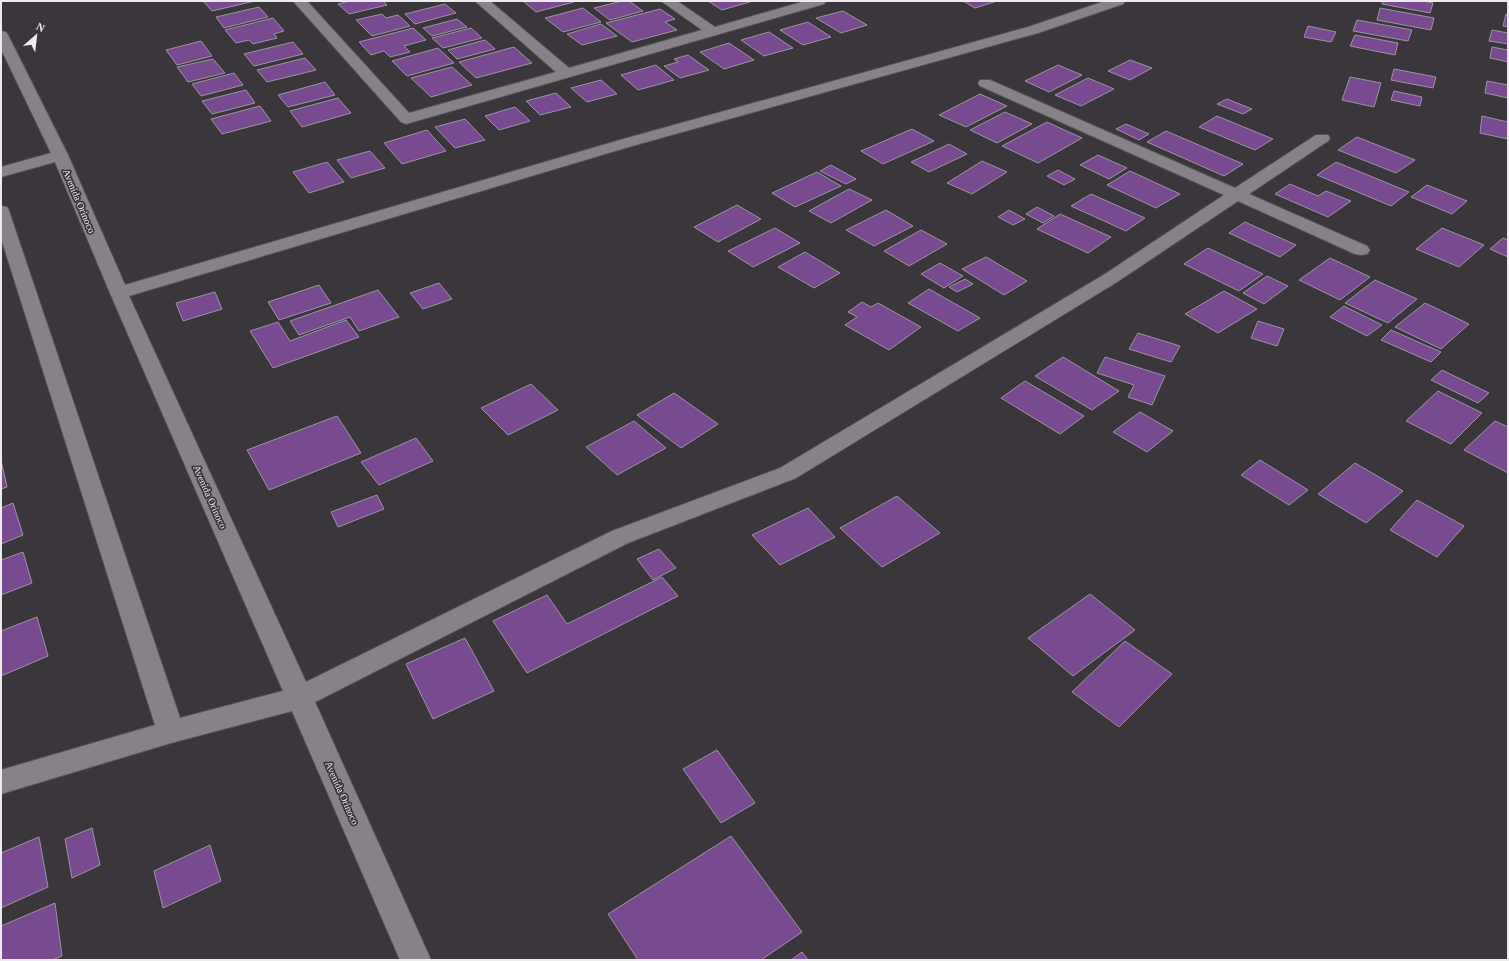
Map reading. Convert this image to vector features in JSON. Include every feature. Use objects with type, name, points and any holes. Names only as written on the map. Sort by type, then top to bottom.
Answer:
[{"type":"street","points":[[300,1],[406,119],[819,1]]},
{"type":"street","points":[[482,1],[566,73]]},
{"type":"street","points":[[668,1],[712,31]]},
{"type":"street","points":[[119,293],[626,143],[1034,30],[1118,1]]},
{"type":"street","name":"Avenida Orinoco","points":[[1,35],[60,155],[119,293],[416,960]]},
{"type":"street","points":[[986,83],[1362,250]]},
{"type":"street","points":[[1,782],[171,732],[299,698],[620,537],[788,473],[1112,278],[1322,138]]},
{"type":"street","points":[[1,172],[60,155]]},
{"type":"street","points":[[1,211],[171,732]]},
{"type":"building","points":[[203,1],[255,1],[212,11]]},
{"type":"building","points":[[350,1],[383,1],[387,5],[349,14],[338,4]]},
{"type":"building","points":[[523,1],[573,1],[574,2],[536,12]]},
{"type":"building","points":[[622,1],[629,1],[643,11],[610,20],[594,8]]},
{"type":"building","points":[[708,1],[753,1],[722,10]]},
{"type":"building","points":[[963,1],[997,1],[975,8]]},
{"type":"building","points":[[1383,1],[1423,1],[1433,3],[1430,13],[1382,4]]},
{"type":"building","points":[[445,4],[456,13],[415,24],[405,14]]},
{"type":"building","points":[[259,7],[268,17],[224,28],[216,17]]},
{"type":"building","points":[[583,8],[601,22],[563,32],[545,18]]},
{"type":"building","points":[[1380,8],[1434,18],[1431,30],[1377,20]]},
{"type":"building","points":[[660,9],[675,19],[665,22],[677,30],[632,42],[606,23]]},
{"type":"building","points":[[843,11],[867,25],[841,33],[816,18]]},
{"type":"building","points":[[382,14],[386,18],[398,15],[410,26],[372,36],[356,20]]},
{"type":"building","points":[[1506,14],[1508,15],[1508,27],[1503,26]]},
{"type":"building","points":[[273,18],[284,31],[274,34],[277,38],[253,44],[249,40],[236,43],[225,30]]},
{"type":"building","points":[[457,19],[467,27],[432,36],[423,28]]},
{"type":"building","points":[[1357,20],[1412,30],[1408,41],[1353,31]]},
{"type":"building","points":[[808,22],[831,37],[803,45],[780,30]]},
{"type":"building","points":[[601,24],[617,36],[582,45],[567,34]]},
{"type":"building","points":[[1308,26],[1336,32],[1331,42],[1304,37]]},
{"type":"building","points":[[413,28],[426,40],[404,46],[410,52],[390,57],[384,51],[371,55],[359,42]]},
{"type":"building","points":[[471,28],[482,38],[443,48],[432,38]]},
{"type":"building","points":[[1492,30],[1508,33],[1508,44],[1489,41]]},
{"type":"building","points":[[769,32],[793,48],[764,56],[741,40]]},
{"type":"building","points":[[1355,35],[1398,43],[1395,55],[1350,46]]},
{"type":"building","points":[[485,40],[495,49],[457,59],[448,50]]},
{"type":"building","points":[[201,41],[212,56],[177,65],[166,50]]},
{"type":"building","points":[[293,42],[303,54],[254,66],[244,54]]},
{"type":"building","points":[[729,43],[754,60],[724,69],[700,52]]},
{"type":"building","points":[[514,47],[532,63],[476,78],[459,62]]},
{"type":"building","points":[[1492,47],[1508,50],[1508,62],[1490,58]]},
{"type":"building","points":[[438,48],[454,63],[407,76],[392,61]]},
{"type":"building","points":[[688,55],[709,70],[680,78],[664,66],[678,62],[674,59]]},
{"type":"building","points":[[305,58],[316,70],[267,82],[257,70]]},
{"type":"building","points":[[213,59],[225,73],[188,82],[177,67]]},
{"type":"building","points":[[1130,60],[1152,68],[1130,80],[1108,71]]},
{"type":"building","points":[[656,65],[674,80],[638,90],[621,75]]},
{"type":"building","points":[[1058,65],[1082,75],[1049,92],[1025,81]]},
{"type":"building","points":[[452,67],[472,85],[431,97],[411,78]]},
{"type":"building","points":[[1394,69],[1436,77],[1433,88],[1391,80]]},
{"type":"building","points":[[234,73],[243,85],[201,96],[192,84]]},
{"type":"building","points":[[1350,77],[1381,83],[1374,107],[1342,100]]},
{"type":"building","points":[[1088,78],[1114,89],[1081,106],[1055,95]]},
{"type":"building","points":[[601,80],[617,94],[587,102],[571,88]]},
{"type":"building","points":[[1487,81],[1508,85],[1508,98],[1485,93]]},
{"type":"building","points":[[325,82],[335,95],[288,107],[278,95]]},
{"type":"building","points":[[246,90],[255,103],[212,114],[202,101]]},
{"type":"building","points":[[1394,91],[1422,97],[1420,106],[1391,100]]},
{"type":"building","points":[[556,93],[571,107],[540,115],[526,101]]},
{"type":"building","points":[[980,94],[1007,106],[966,127],[939,115]]},
{"type":"building","points":[[338,98],[351,113],[302,127],[290,111]]},
{"type":"building","points":[[1227,99],[1252,109],[1243,114],[1217,104]]},
{"type":"building","points":[[260,106],[271,121],[222,134],[211,119]]},
{"type":"building","points":[[515,107],[530,121],[499,130],[485,116]]},
{"type":"building","points":[[1005,112],[1032,124],[997,143],[970,130]]},
{"type":"building","points":[[1217,116],[1273,139],[1255,150],[1199,127]]},
{"type":"building","points":[[1482,116],[1508,122],[1508,139],[1480,133]]},
{"type":"building","points":[[465,119],[485,140],[455,148],[435,127]]},
{"type":"building","points":[[1047,122],[1082,138],[1038,163],[1002,146]]},
{"type":"building","points":[[1126,124],[1149,134],[1139,140],[1116,129]]},
{"type":"building","points":[[912,129],[934,141],[883,164],[861,151]]},
{"type":"building","points":[[427,130],[446,151],[402,164],[384,143]]},
{"type":"building","points":[[1166,131],[1243,164],[1224,176],[1147,142]]},
{"type":"building","points":[[1357,137],[1415,160],[1396,173],[1338,150]]},
{"type":"building","points":[[949,144],[967,154],[929,172],[911,162]]},
{"type":"building","points":[[370,151],[385,168],[351,178],[337,160]]},
{"type":"building","points":[[1098,155],[1127,168],[1109,179],[1080,165]]},
{"type":"building","points":[[982,161],[1007,172],[972,194],[947,183]]},
{"type":"building","points":[[327,162],[344,182],[309,193],[293,172]]},
{"type":"building","points":[[1336,162],[1409,192],[1391,206],[1317,175]]},
{"type":"building","points":[[831,165],[856,179],[846,184],[820,171]]},
{"type":"building","points":[[1058,170],[1075,179],[1064,185],[1047,176]]},
{"type":"building","points":[[1130,171],[1180,194],[1156,208],[1107,185]]},
{"type":"building","points":[[817,172],[841,186],[795,207],[772,193]]},
{"type":"building","points":[[1290,184],[1318,196],[1326,191],[1351,201],[1328,217],[1275,194]]},
{"type":"building","points":[[1427,185],[1467,201],[1452,214],[1411,197]]},
{"type":"building","points":[[849,189],[872,200],[831,223],[809,211]]},
{"type":"building","points":[[1091,194],[1145,218],[1126,231],[1071,206]]},
{"type":"building","points":[[737,205],[761,219],[718,242],[694,227]]},
{"type":"building","points":[[1037,207],[1054,216],[1043,223],[1026,214]]},
{"type":"building","points":[[886,210],[913,226],[874,246],[846,230]]},
{"type":"building","points":[[1009,210],[1025,219],[1013,225],[998,217]]},
{"type":"building","points":[[1060,214],[1111,237],[1088,253],[1037,229]]},
{"type":"building","points":[[1245,222],[1296,245],[1280,257],[1229,233]]},
{"type":"building","points":[[775,228],[800,243],[753,267],[728,251]]},
{"type":"building","points":[[1442,228],[1484,245],[1459,267],[1416,249]]},
{"type":"building","points":[[921,230],[947,244],[909,266],[884,251]]},
{"type":"building","points":[[1503,238],[1508,240],[1508,257],[1490,249]]},
{"type":"building","points":[[1208,248],[1263,274],[1239,291],[1184,264]]},
{"type":"building","points":[[805,252],[840,273],[814,288],[778,267]]},
{"type":"building","points":[[986,257],[1027,281],[1004,295],[962,269]]},
{"type":"building","points":[[1330,258],[1370,277],[1340,300],[1299,280]]},
{"type":"building","points":[[940,263],[963,276],[944,288],[921,274]]},
{"type":"building","points":[[1267,276],[1288,286],[1264,304],[1243,293]]},
{"type":"building","points":[[965,279],[973,284],[957,292],[949,287]]},
{"type":"building","points":[[1375,280],[1417,299],[1388,323],[1345,303]]},
{"type":"building","points":[[439,283],[452,299],[423,309],[410,293]]},
{"type":"building","points":[[319,285],[331,303],[279,320],[268,302]]},
{"type":"building","points":[[929,289],[980,318],[958,331],[908,303]]},
{"type":"building","points":[[378,290],[399,317],[359,331],[350,317],[299,335],[290,321]]},
{"type":"building","points":[[1224,291],[1257,309],[1218,333],[1185,314]]},
{"type":"building","points":[[215,292],[222,309],[183,321],[176,303]]},
{"type":"building","points":[[862,302],[871,307],[878,303],[921,327],[889,350],[845,325],[857,317],[848,312]]},
{"type":"building","points":[[1425,303],[1469,324],[1441,349],[1395,327]]},
{"type":"building","points":[[1344,306],[1382,325],[1367,336],[1330,317]]},
{"type":"building","points":[[346,320],[359,337],[273,368],[250,331],[278,322],[290,341]]},
{"type":"building","points":[[1258,321],[1284,329],[1277,346],[1251,338]]},
{"type":"building","points":[[1391,330],[1441,352],[1431,362],[1381,340]]},
{"type":"building","points":[[1138,333],[1180,346],[1171,362],[1129,349]]},
{"type":"building","points":[[1063,357],[1119,391],[1092,410],[1035,376]]},
{"type":"building","points":[[1105,357],[1165,376],[1152,405],[1128,397],[1134,385],[1097,373]]},
{"type":"building","points":[[1442,370],[1489,393],[1478,403],[1431,380]]},
{"type":"building","points":[[1025,381],[1084,416],[1060,434],[1001,398]]},
{"type":"building","points":[[531,384],[558,410],[508,435],[481,408]]},
{"type":"building","points":[[1438,391],[1482,413],[1451,444],[1406,421]]},
{"type":"building","points":[[674,393],[718,424],[681,448],[637,415]]},
{"type":"building","points":[[1140,412],[1173,431],[1147,452],[1113,432]]},
{"type":"building","points":[[337,416],[361,453],[269,490],[247,450]]},
{"type":"building","points":[[634,421],[666,448],[617,475],[586,447]]},
{"type":"building","points":[[1495,421],[1508,427],[1508,473],[1464,450]]},
{"type":"building","points":[[416,438],[433,461],[379,485],[361,462]]},
{"type":"building","points":[[1,460],[7,487],[1,489]]},
{"type":"building","points":[[1260,460],[1308,490],[1289,505],[1241,475]]},
{"type":"building","points":[[1355,463],[1403,491],[1366,523],[1318,494]]},
{"type":"building","points":[[377,495],[384,509],[338,527],[331,512]]},
{"type":"building","points":[[897,496],[940,533],[882,567],[840,528]]},
{"type":"building","points":[[1417,500],[1464,526],[1437,557],[1390,530]]},
{"type":"building","points":[[13,503],[23,535],[1,544],[1,508]]},
{"type":"building","points":[[808,508],[835,537],[780,565],[752,535]]},
{"type":"building","points":[[659,549],[676,568],[653,580],[637,559]]},
{"type":"building","points":[[23,552],[32,583],[1,595],[1,560]]},
{"type":"building","points":[[662,577],[678,596],[527,673],[493,621],[547,595],[567,624]]},
{"type":"building","points":[[1090,594],[1135,630],[1073,676],[1028,638]]},
{"type":"building","points":[[37,617],[48,656],[1,676],[1,631]]},
{"type":"building","points":[[465,638],[494,691],[433,719],[406,664]]},
{"type":"building","points":[[1125,641],[1172,674],[1119,727],[1072,692]]},
{"type":"building","points":[[717,750],[755,803],[721,823],[683,769]]},
{"type":"building","points":[[92,828],[100,865],[72,878],[65,839]]},
{"type":"building","points":[[731,836],[802,932],[761,960],[638,960],[608,914]]},
{"type":"building","points":[[39,837],[48,887],[1,908],[1,853]]},
{"type":"building","points":[[210,845],[221,881],[163,908],[154,871]]},
{"type":"building","points":[[55,903],[62,956],[52,960],[1,960],[1,926]]},
{"type":"building","points":[[802,952],[808,960],[791,960]]}]
